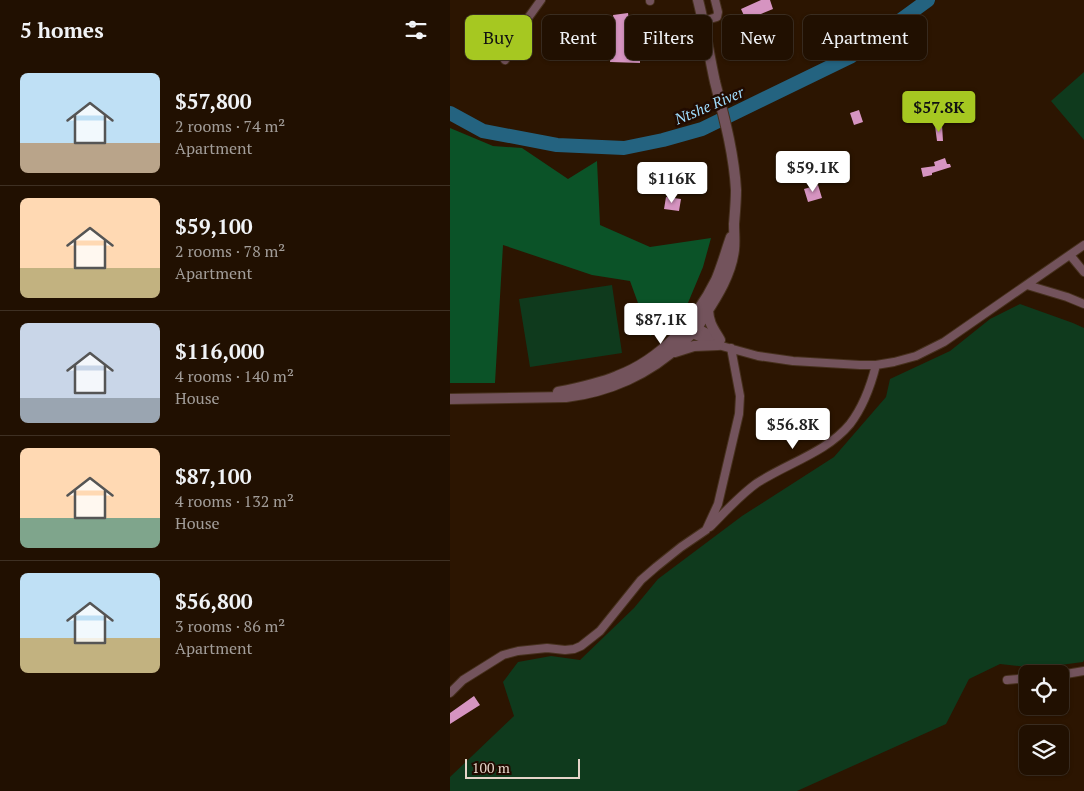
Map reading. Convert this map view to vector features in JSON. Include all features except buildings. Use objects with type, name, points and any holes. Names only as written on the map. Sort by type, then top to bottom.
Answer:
[{"type":"street","points":[[530,15],[541,0]]},
{"type":"street","points":[[698,0],[702,15]]},
{"type":"street","points":[[712,18],[717,17],[718,12],[715,0]]},
{"type":"street","points":[[532,398],[618,376],[649,359],[690,328],[708,310],[724,282],[730,268],[735,240],[736,190],[731,147],[710,60]]},
{"type":"street","points":[[673,352],[690,328],[717,278],[734,226]]},
{"type":"street","points":[[690,328],[724,345],[758,356],[793,361],[860,366],[894,362],[916,356],[944,342],[1084,245]]},
{"type":"street","points":[[1070,255],[1084,272]]},
{"type":"street","points":[[1027,285],[1067,296],[1084,304]]},
{"type":"street","points":[[706,530],[718,504],[739,414],[740,396],[724,345],[711,328],[708,310]]},
{"type":"street","points":[[450,399],[566,397],[582,395],[611,388],[647,370],[673,352],[694,346],[724,345]]},
{"type":"street","points":[[450,694],[463,680],[503,655],[518,651],[547,648],[565,650],[581,646],[600,631],[641,580],[681,547],[706,530],[755,484],[838,436],[850,424],[860,408],[873,378],[876,365]]},
{"type":"street","points":[[1069,674],[1084,671]]},
{"type":"street","points":[[1007,680],[1019,679]]},
{"type":"green space","points":[[1084,72],[1084,140],[1051,101]]},
{"type":"green space","points":[[450,128],[493,146],[522,148],[568,179],[597,161],[600,225],[650,247],[711,238],[703,267],[685,310],[650,336],[630,281],[592,275],[503,245],[495,383],[450,383]]},
{"type":"green space","points":[[612,285],[622,353],[530,367],[519,299]]},
{"type":"green space","points":[[1020,304],[1084,328],[1083,662],[1060,665],[1019,666],[1000,664],[969,679],[946,724],[797,791],[450,791],[450,777],[514,716],[503,682],[518,662],[551,656],[580,660],[634,608],[658,579],[742,516],[834,457],[886,397],[890,379],[950,351],[990,319]]},
{"type":"waterway","name":"Ntshe River","points":[[450,113],[483,131],[557,145],[624,148],[663,140],[702,129],[850,57],[928,0]]}]
